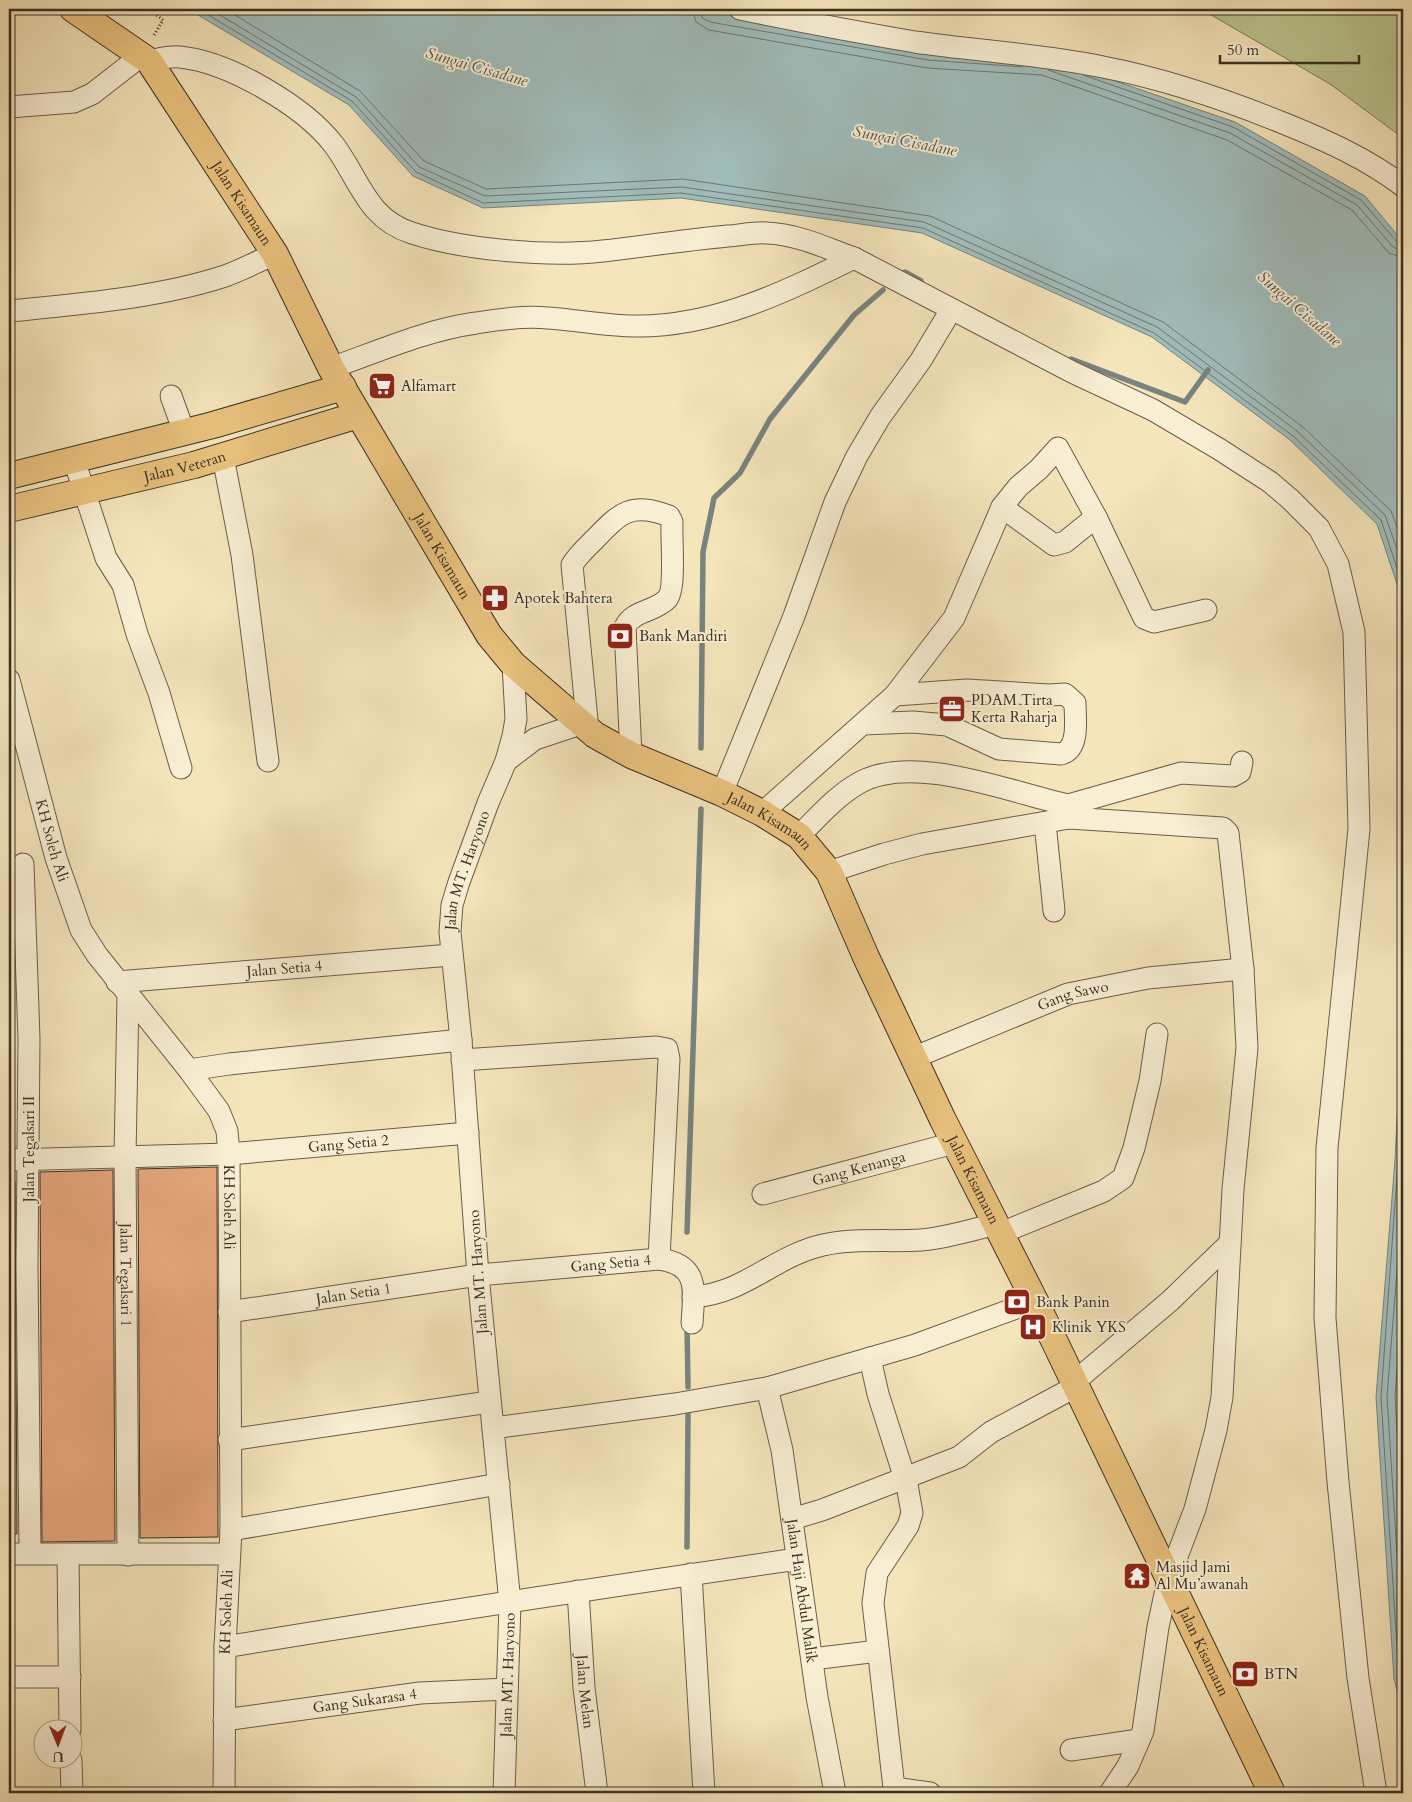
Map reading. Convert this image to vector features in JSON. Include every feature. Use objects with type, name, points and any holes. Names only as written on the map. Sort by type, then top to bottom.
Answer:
[{"type":"main road","name":"Jalan Kisamaun","points":[[73,9],[145,59],[275,254],[358,415],[489,635],[513,664],[584,727],[631,755],[722,793],[762,813],[799,836],[830,872],[866,957],[913,1058],[1035,1301],[1272,1793]]},
{"type":"main road","points":[[9,476],[184,432],[337,377]]},
{"type":"main road","name":"Jalan Veteran","points":[[9,509],[223,457],[358,415]]},
{"type":"street","points":[[740,9],[916,42],[1018,52],[1103,67],[1170,82],[1238,105],[1331,143],[1382,170],[1403,186]]},
{"type":"street","points":[[9,107],[74,102],[92,94],[145,59],[178,57],[206,62],[254,84],[292,106],[309,119],[333,144],[369,203],[379,215],[391,225],[412,234],[486,248],[565,253],[602,251],[685,240],[767,233],[787,235],[816,244],[854,258],[1072,372],[1154,410],[1270,482],[1290,498],[1319,528],[1338,564],[1354,632],[1359,829],[1327,1148],[1326,1318],[1351,1611],[1368,1753],[1376,1793]]},
{"type":"street","points":[[9,311],[81,304],[158,292],[225,276],[275,254]]},
{"type":"street","points":[[337,377],[396,344],[476,323],[546,318],[636,326],[665,325],[734,311],[765,299],[854,258]]},
{"type":"street","points":[[722,793],[794,616],[842,486],[880,417],[921,360],[951,310]]},
{"type":"street","points":[[171,396],[184,432]]},
{"type":"street","points":[[762,813],[895,695],[954,618],[1002,507],[1018,487],[1039,469],[1058,448],[1096,517],[1144,618],[1154,622],[1206,610]]},
{"type":"street","points":[[223,457],[242,555],[268,761]]},
{"type":"street","points":[[74,460],[106,558],[123,585],[137,634],[159,693],[181,768]]},
{"type":"street","points":[[1002,507],[1054,545],[1065,542],[1096,517]]},
{"type":"street","points":[[584,727],[572,565],[618,515],[633,510],[657,512],[669,516],[672,522],[672,588],[666,600],[632,617],[625,627],[631,755]]},
{"type":"street","name":"Jalan MT. Haryono","points":[[504,1793],[510,1603],[478,1275],[462,1050],[450,932],[452,905],[488,803],[506,761],[516,720],[513,664]]},
{"type":"street","name":"KH Soleh Ali","points":[[9,680],[56,858],[80,930],[122,989],[189,1070],[223,1119],[229,1154],[230,1312],[230,1530],[224,1647],[224,1793]]},
{"type":"street","points":[[863,724],[913,722],[947,724],[999,749],[1061,754],[1068,752],[1073,746],[1075,703],[1065,694],[1040,695],[967,690],[895,695]]},
{"type":"street","name":"Jalan MT. Haryono","points":[[506,761],[535,739],[584,727]]},
{"type":"street","points":[[830,872],[922,844],[1045,823],[1068,812],[1181,773],[1233,776],[1240,772],[1242,762]]},
{"type":"street","points":[[799,836],[840,796],[867,779],[887,774],[929,773],[997,785],[1068,812],[1223,828],[1230,839],[1243,969],[1247,1048],[1230,1243],[1220,1414],[1195,1509],[1168,1580],[1139,1740],[1128,1766],[1110,1793]]},
{"type":"street","points":[[1045,823],[1054,911]]},
{"type":"street","points":[[16,865],[56,858]]},
{"type":"street","name":"Jalan Tegalsari II","points":[[16,865],[29,1039],[19,1160],[27,1266],[30,1553]]},
{"type":"street","name":"Jalan Setia 4","points":[[122,989],[452,955]]},
{"type":"street","name":"Gang Sawo","points":[[913,1058],[1068,994],[1148,978],[1243,969]]},
{"type":"street","name":"Jalan Tegalsari 1","points":[[122,989],[128,1555]]},
{"type":"street","points":[[693,1297],[721,1293],[787,1258],[823,1245],[853,1241],[934,1239],[999,1229],[1104,1191],[1123,1178],[1134,1148],[1153,1067],[1157,1034]]},
{"type":"street","points":[[189,1070],[228,1064],[462,1050],[656,1047],[667,1049],[669,1059],[660,1259]]},
{"type":"street","name":"Gang Setia 2","points":[[19,1160],[229,1154],[468,1133]]},
{"type":"street","name":"Gang Kenanga","points":[[763,1194],[954,1143]]},
{"type":"street","points":[[792,1519],[822,1510],[959,1457],[991,1432],[1074,1385],[1170,1301],[1230,1243]]},
{"type":"street","name":"Gang Setia 4","points":[[478,1275],[660,1259],[681,1265],[689,1272],[694,1285],[692,1323]]},
{"type":"street","name":"Jalan Setia 1","points":[[230,1312],[478,1275]]},
{"type":"street","points":[[493,1428],[675,1404],[767,1388],[915,1345],[1035,1301]]},
{"type":"street","points":[[870,1358],[904,1477],[912,1513],[908,1526],[876,1573],[873,1603],[894,1788],[930,1793]]},
{"type":"street","name":"Jalan Haji Abdul Malik","points":[[767,1388],[782,1450],[812,1659],[835,1793]]},
{"type":"street","points":[[229,1440],[490,1402]]},
{"type":"street","points":[[230,1530],[499,1484]]},
{"type":"street","points":[[9,1554],[228,1554]]},
{"type":"street","points":[[68,1555],[70,1720]]},
{"type":"street","points":[[224,1647],[412,1616],[510,1603],[578,1590],[797,1559]]},
{"type":"street","points":[[691,1574],[704,1793]]},
{"type":"street","name":"Jalan Melan","points":[[578,1590],[584,1688],[597,1793]]},
{"type":"street","points":[[812,1659],[878,1651]]},
{"type":"street","points":[[9,1678],[70,1677]]},
{"type":"street","name":"Gang Sukarasa 4","points":[[224,1720],[420,1693],[507,1689]]},
{"type":"street","points":[[1072,1750],[1139,1740]]},
{"type":"street","points":[[71,1770],[72,1793]]},
{"type":"path","points":[[145,59],[164,20],[148,9]]},
{"type":"green space","points":[[1201,9],[1403,9],[1403,138],[1330,84]]},
{"type":"water","name":"Sungai Cisadane","points":[[188,9],[698,9],[929,49],[1045,57],[1235,122],[1365,196],[1403,242],[1403,602],[1377,524],[1290,440],[1152,337],[922,233],[681,198],[483,208],[413,176],[349,105]]},
{"type":"water","points":[[1403,997],[1403,1713],[1394,1679],[1376,1397],[1395,1160]]},
{"type":"building","points":[[217,1167],[218,1537],[140,1538],[138,1169]]},
{"type":"building","points":[[113,1170],[115,1541],[42,1542],[40,1172]]},
{"type":"building","points":[[9,1181],[15,1181],[17,1534],[9,1534]]},
{"type":"waterway","points":[[901,275],[905,272],[921,281]]},
{"type":"waterway","points":[[701,748],[703,552],[714,498],[740,473],[770,419],[854,315],[883,290]]},
{"type":"waterway","points":[[1071,359],[1185,402],[1208,370]]},
{"type":"waterway","points":[[687,1232],[701,809]]},
{"type":"waterway","points":[[687,1324],[688,1387]]},
{"type":"waterway","points":[[687,1547],[688,1414]]},
{"type":"place","name":"Alfamart","points":[[382,386]]},
{"type":"place","name":"Apotek Bahtera","points":[[495,598]]},
{"type":"place","name":"Bank Mandiri","points":[[620,636]]},
{"type":"place","name":"PDAM Tirta Kerta Raharja","points":[[952,709]]},
{"type":"place","name":"Bank Panin","points":[[1017,1302]]},
{"type":"place","name":"Klinik YKS","points":[[1033,1327]]},
{"type":"place","name":"Masjid Jami Al Mu’awanah","points":[[1137,1576]]},
{"type":"place","name":"BTN","points":[[1245,1674]]}]
